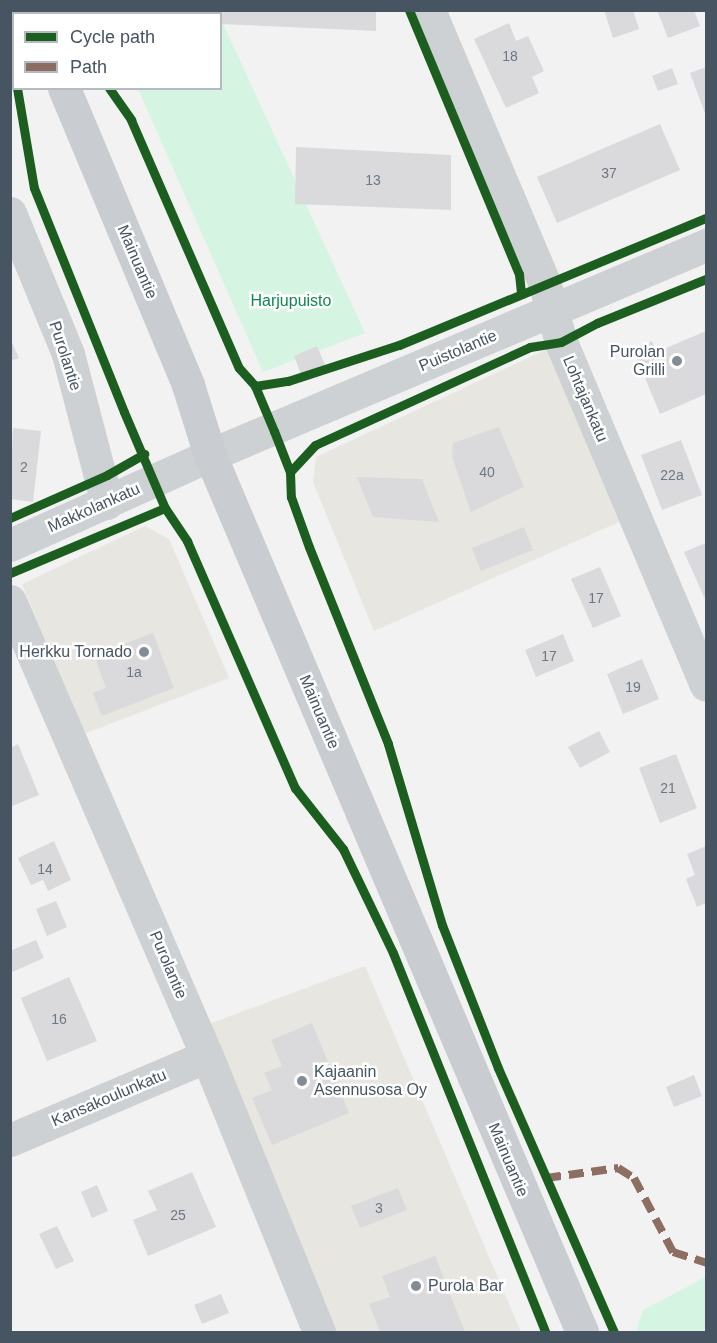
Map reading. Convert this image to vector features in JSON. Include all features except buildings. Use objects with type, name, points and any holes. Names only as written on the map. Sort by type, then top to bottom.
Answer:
[{"type":"main road","name":"Mainuantie","points":[[65,90],[188,385],[210,455],[582,1332]]},
{"type":"street","name":"Lohtajankatu","points":[[429,10],[545,285],[561,342],[706,685]]},
{"type":"street","name":"Purolantie","points":[[10,213],[68,354],[106,502]]},
{"type":"street","name":"Puistolantie","points":[[210,455],[706,245]]},
{"type":"street","name":"Makkolankatu","points":[[10,545],[210,455]]},
{"type":"street","name":"Purolantie","points":[[10,601],[207,1056],[319,1332]]},
{"type":"street","name":"Kansakoulunkatu","points":[[12,1136],[207,1056]]},
{"type":"shaded area","points":[[547,349],[619,522],[374,631],[313,482],[316,457]]},
{"type":"shaded area","points":[[145,526],[169,539],[229,678],[84,734],[22,584]]},
{"type":"shaded area","points":[[365,966],[521,1332],[336,1332],[206,1025]]},
{"type":"green space","name":"Harjupuisto","points":[[222,21],[365,333],[263,372],[138,90],[222,90]]},
{"type":"green space","points":[[706,1277],[706,1332],[636,1332],[643,1310]]},
{"type":"marked path","points":[[546,1178],[618,1168],[634,1178],[673,1252],[706,1263]]},
{"type":"cycle path","points":[[409,10],[519,274],[521,294]]},
{"type":"cycle path","points":[[17,90],[34,188],[124,412],[165,508],[187,541],[295,788],[343,849],[393,953],[545,1332]]},
{"type":"cycle path","points":[[110,90],[131,120],[239,368],[255,386],[274,431],[290,472],[291,497],[309,547],[388,744],[442,925],[498,1068],[614,1332]]},
{"type":"cycle path","points":[[255,386],[288,381],[399,345],[706,218]]},
{"type":"cycle path","points":[[290,472],[315,445],[530,347],[561,342],[597,323],[706,279]]},
{"type":"cycle path","points":[[10,518],[107,475],[144,454]]},
{"type":"cycle path","points":[[10,573],[165,508]]},
{"type":"place","name":"Purolan Grilli","points":[[677,361]]},
{"type":"place","name":"Herkku Tornado","points":[[144,652]]},
{"type":"place","name":"Kajaanin Asennusosa Oy","points":[[302,1081]]},
{"type":"place","name":"Purola Bar","points":[[416,1286]]}]
